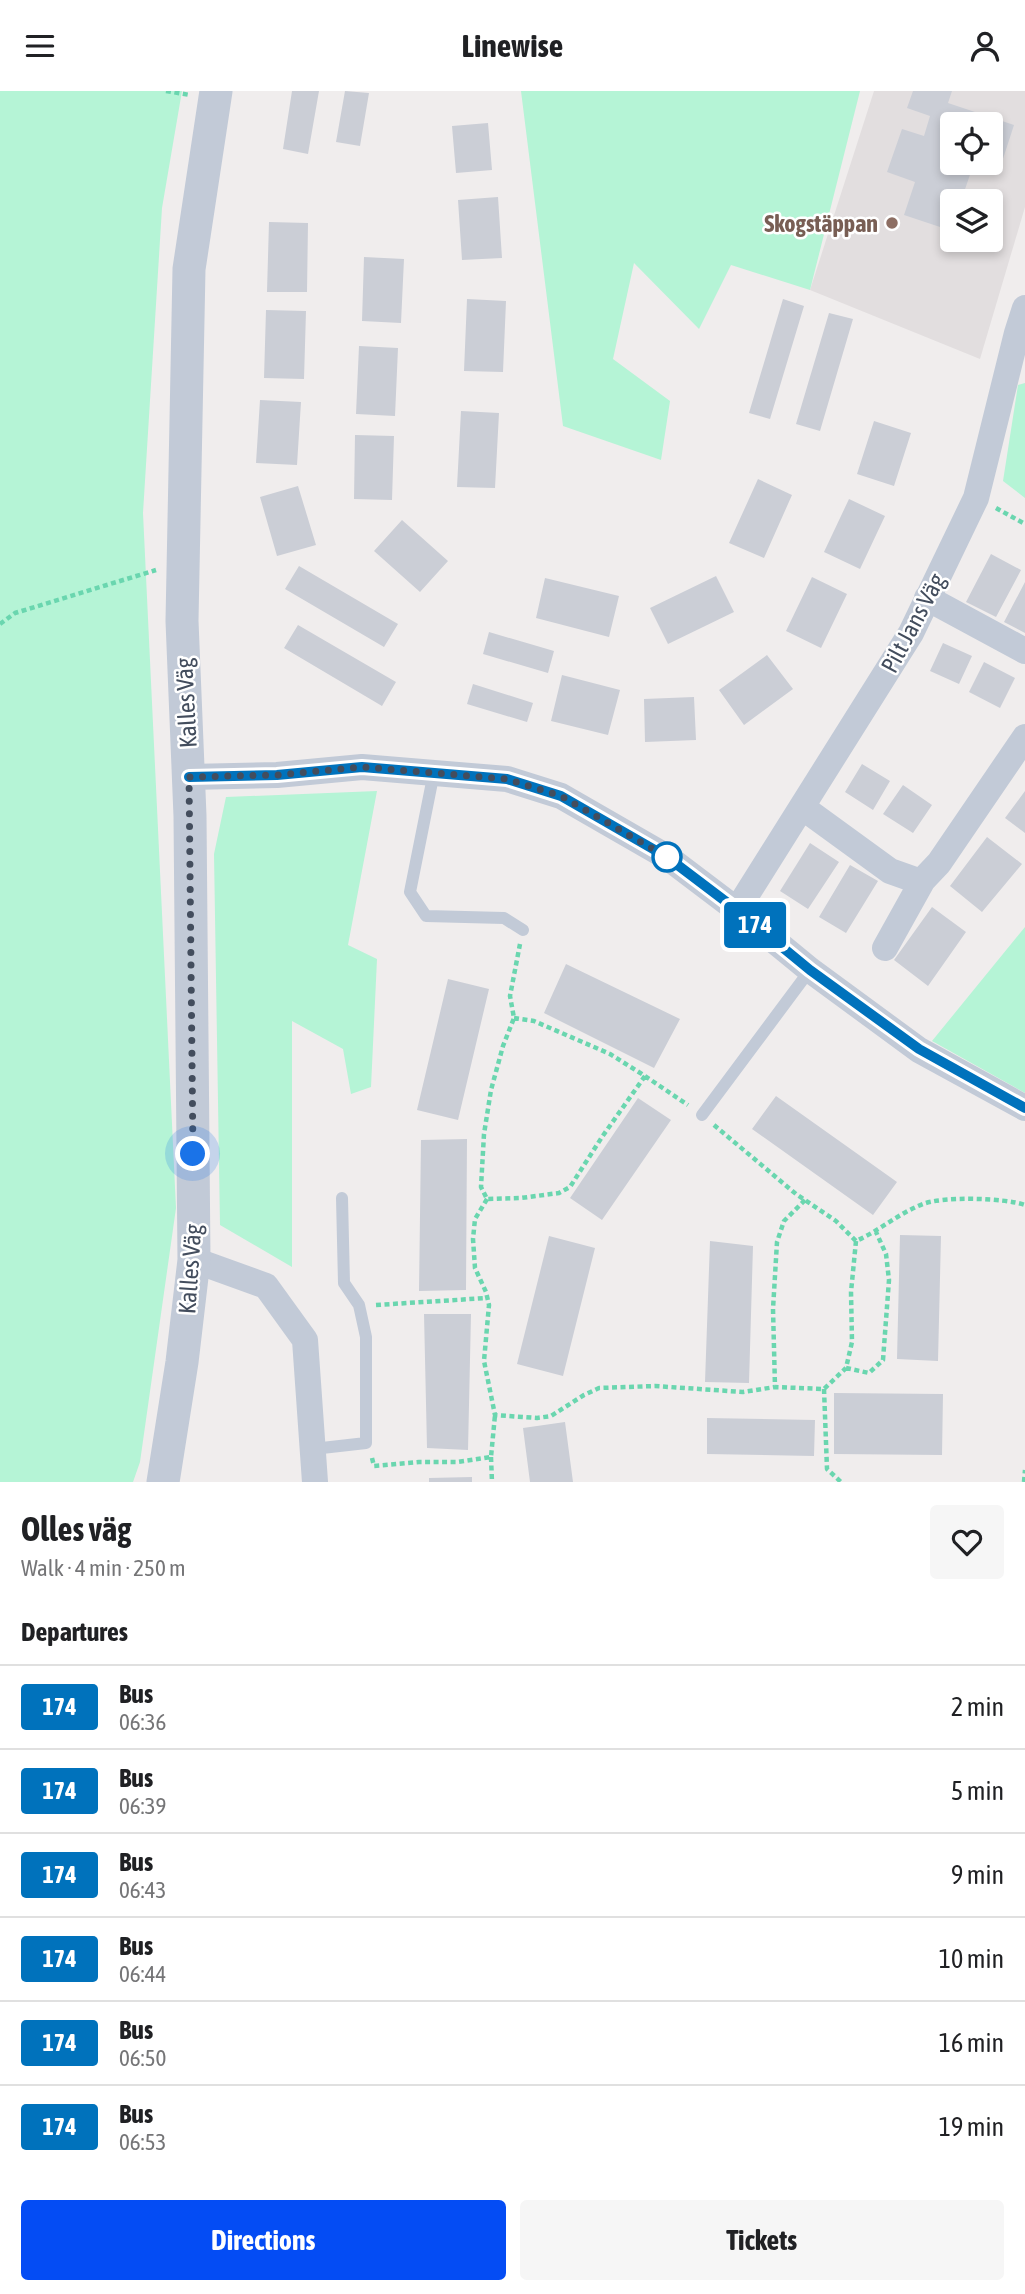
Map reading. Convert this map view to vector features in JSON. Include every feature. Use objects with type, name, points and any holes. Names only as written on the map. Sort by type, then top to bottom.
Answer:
[{"type":"street","name":"Kalles Väg","points":[[163,1482],[182,1362],[194,1260],[189,777],[182,621],[183,561],[189,269],[216,91]]},
{"type":"street","name":"Pilt Jans Väg","points":[[737,910],[911,633],[961,534],[976,498],[1025,308]]},
{"type":"street","points":[[927,598],[1025,651]]},
{"type":"street","points":[[885,948],[924,879],[939,863],[1025,737]]},
{"type":"street","points":[[189,777],[277,775],[362,767],[507,779],[561,796],[667,857],[810,970],[919,1049],[1025,1108]]},
{"type":"street","points":[[802,807],[890,871],[921,882],[924,879]]},
{"type":"street","points":[[194,1260],[266,1286],[305,1340],[315,1482]]},
{"type":"lane","points":[[434,772],[410,892],[426,916],[504,918],[523,930]]},
{"type":"lane","points":[[702,1115],[810,970]]},
{"type":"lane","points":[[313,1449],[366,1443],[366,1336],[359,1305],[344,1283],[342,1198]]},
{"type":"path","points":[[976,498],[1025,524]]},
{"type":"path","points":[[0,624],[15,613],[183,561]]},
{"type":"path","points":[[487,1199],[481,1187],[481,1164],[491,1090],[503,1045],[514,1019],[510,996],[523,930]]},
{"type":"path","points":[[514,1019],[534,1021],[610,1054],[645,1076],[702,1115],[805,1200],[836,1221],[856,1241]]},
{"type":"path","points":[[487,1199],[559,1193],[570,1187],[645,1076]]},
{"type":"path","points":[[487,1199],[475,1219],[473,1239],[475,1268],[487,1298],[488,1327],[484,1361],[495,1415],[491,1457],[492,1482]]},
{"type":"path","points":[[775,1387],[773,1309],[777,1242],[783,1221],[805,1200]]},
{"type":"path","points":[[856,1241],[925,1203],[983,1200],[1012,1201],[1025,1205]]},
{"type":"path","points":[[846,1368],[869,1373],[883,1360],[888,1280],[886,1254],[876,1232]]},
{"type":"path","points":[[495,1415],[537,1418],[551,1416],[599,1388],[655,1386],[743,1392],[775,1387],[824,1389],[846,1368],[852,1342],[851,1292],[856,1241]]},
{"type":"path","points":[[359,1305],[487,1298]]},
{"type":"path","points":[[824,1389],[827,1469],[841,1482]]},
{"type":"path","points":[[366,1443],[374,1466],[457,1462],[491,1457]]},
{"type":"path","points":[[1024,1482],[1025,1470]]},
{"type":"shaded area","name":"Skogstäppan","points":[[874,91],[1025,91],[1025,207],[980,359],[810,290]]},
{"type":"green space","points":[[0,91],[182,91],[162,208],[143,513],[176,1208],[140,1462],[133,1482],[0,1482]]},
{"type":"green space","points":[[521,91],[860,91],[810,290],[731,265],[699,329],[634,263],[613,359],[670,401],[661,460],[563,426]]},
{"type":"green space","points":[[1025,383],[1025,498],[1003,481],[1018,385]]},
{"type":"green space","points":[[377,791],[348,945],[377,959],[371,1087],[351,1094],[343,1049],[292,1021],[292,1267],[220,1225],[214,854],[226,797]]},
{"type":"green space","points":[[1025,927],[1025,1093],[932,1041]]},
{"type":"building","points":[[292,91],[319,91],[308,154],[283,149]]},
{"type":"building","points":[[345,91],[369,93],[360,146],[336,142]]},
{"type":"building","points":[[913,91],[952,91],[948,103],[975,112],[940,112],[940,175],[970,175],[965,189],[940,189],[940,227],[904,215],[915,182],[887,172],[902,129],[924,136],[930,116],[907,108]]},
{"type":"building","points":[[1003,121],[1014,125],[1003,159]]},
{"type":"building","points":[[488,123],[492,170],[456,173],[452,126]]},
{"type":"building","points":[[498,197],[502,258],[462,260],[458,200]]},
{"type":"building","points":[[269,222],[308,223],[307,292],[267,292]]},
{"type":"building","points":[[364,257],[404,259],[401,323],[362,321]]},
{"type":"building","points":[[467,299],[506,301],[503,372],[464,371]]},
{"type":"building","points":[[783,299],[804,306],[770,419],[749,413]]},
{"type":"building","points":[[266,310],[306,311],[304,379],[264,378]]},
{"type":"building","points":[[829,313],[853,319],[820,431],[796,424]]},
{"type":"building","points":[[359,346],[398,348],[395,416],[356,414]]},
{"type":"building","points":[[260,400],[301,402],[297,465],[256,463]]},
{"type":"building","points":[[461,411],[499,413],[495,488],[457,487]]},
{"type":"building","points":[[874,421],[911,433],[894,486],[857,474]]},
{"type":"building","points":[[355,435],[394,436],[392,500],[354,499]]},
{"type":"building","points":[[758,479],[792,495],[764,558],[729,543]]},
{"type":"building","points":[[298,486],[316,545],[277,556],[260,497]]},
{"type":"building","points":[[849,499],[885,516],[860,569],[824,552]]},
{"type":"building","points":[[402,520],[448,561],[420,592],[374,551]]},
{"type":"building","points":[[991,554],[1021,570],[996,617],[966,602]]},
{"type":"building","points":[[299,566],[398,624],[384,647],[285,589]]},
{"type":"building","points":[[716,576],[734,612],[668,644],[650,608]]},
{"type":"building","points":[[812,577],[847,594],[821,648],[786,631]]},
{"type":"building","points":[[545,578],[619,596],[609,637],[536,618]]},
{"type":"building","points":[[1025,582],[1025,633],[1004,622]]},
{"type":"building","points":[[298,625],[396,682],[382,706],[284,648]]},
{"type":"building","points":[[489,632],[554,651],[548,673],[483,654]]},
{"type":"building","points":[[943,643],[972,656],[959,684],[930,671]]},
{"type":"building","points":[[767,655],[793,689],[744,725],[719,690]]},
{"type":"building","points":[[984,662],[1015,678],[1000,708],[969,692]]},
{"type":"building","points":[[562,675],[620,690],[608,735],[551,721]]},
{"type":"building","points":[[473,684],[533,703],[527,722],[467,704]]},
{"type":"building","points":[[694,697],[696,740],[645,742],[644,699]]},
{"type":"building","points":[[862,764],[890,781],[873,810],[845,792]]},
{"type":"building","points":[[903,785],[932,805],[913,833],[883,814]]},
{"type":"building","points":[[1025,791],[1025,833],[1005,818]]},
{"type":"building","points":[[987,837],[1022,864],[982,912],[950,886]]},
{"type":"building","points":[[810,843],[839,862],[808,909],[780,891]]},
{"type":"building","points":[[850,865],[878,881],[846,933],[819,917]]},
{"type":"building","points":[[932,907],[966,932],[928,986],[894,960]]},
{"type":"building","points":[[566,964],[680,1019],[654,1068],[544,1013]]},
{"type":"building","points":[[448,979],[489,989],[458,1120],[417,1110]]},
{"type":"building","points":[[776,1096],[897,1182],[873,1215],[752,1129]]},
{"type":"building","points":[[638,1098],[671,1120],[602,1220],[570,1198]]},
{"type":"building","points":[[467,1139],[466,1290],[419,1291],[421,1140]]},
{"type":"building","points":[[900,1235],[941,1236],[938,1361],[897,1359]]},
{"type":"building","points":[[549,1236],[595,1248],[563,1376],[517,1364]]},
{"type":"building","points":[[710,1241],[753,1246],[749,1383],[705,1382]]},
{"type":"building","points":[[424,1314],[471,1314],[468,1450],[427,1448]]},
{"type":"building","points":[[834,1393],[943,1394],[942,1455],[834,1454]]},
{"type":"building","points":[[707,1418],[815,1420],[814,1456],[707,1454]]},
{"type":"building","points":[[565,1422],[573,1482],[530,1482],[523,1428]]},
{"type":"building","points":[[472,1477],[472,1482],[429,1482],[429,1478]]},
{"type":"bus line","name":"174","points":[[189,777],[277,775],[362,767],[507,779],[561,796],[667,857],[810,970],[919,1049],[1025,1108]]},
{"type":"place","name":"Skogstäppan","points":[[892,223]]},
{"type":"route","points":[[193,1154],[189,777],[277,775],[362,767],[507,779],[561,796],[667,857]]}]
